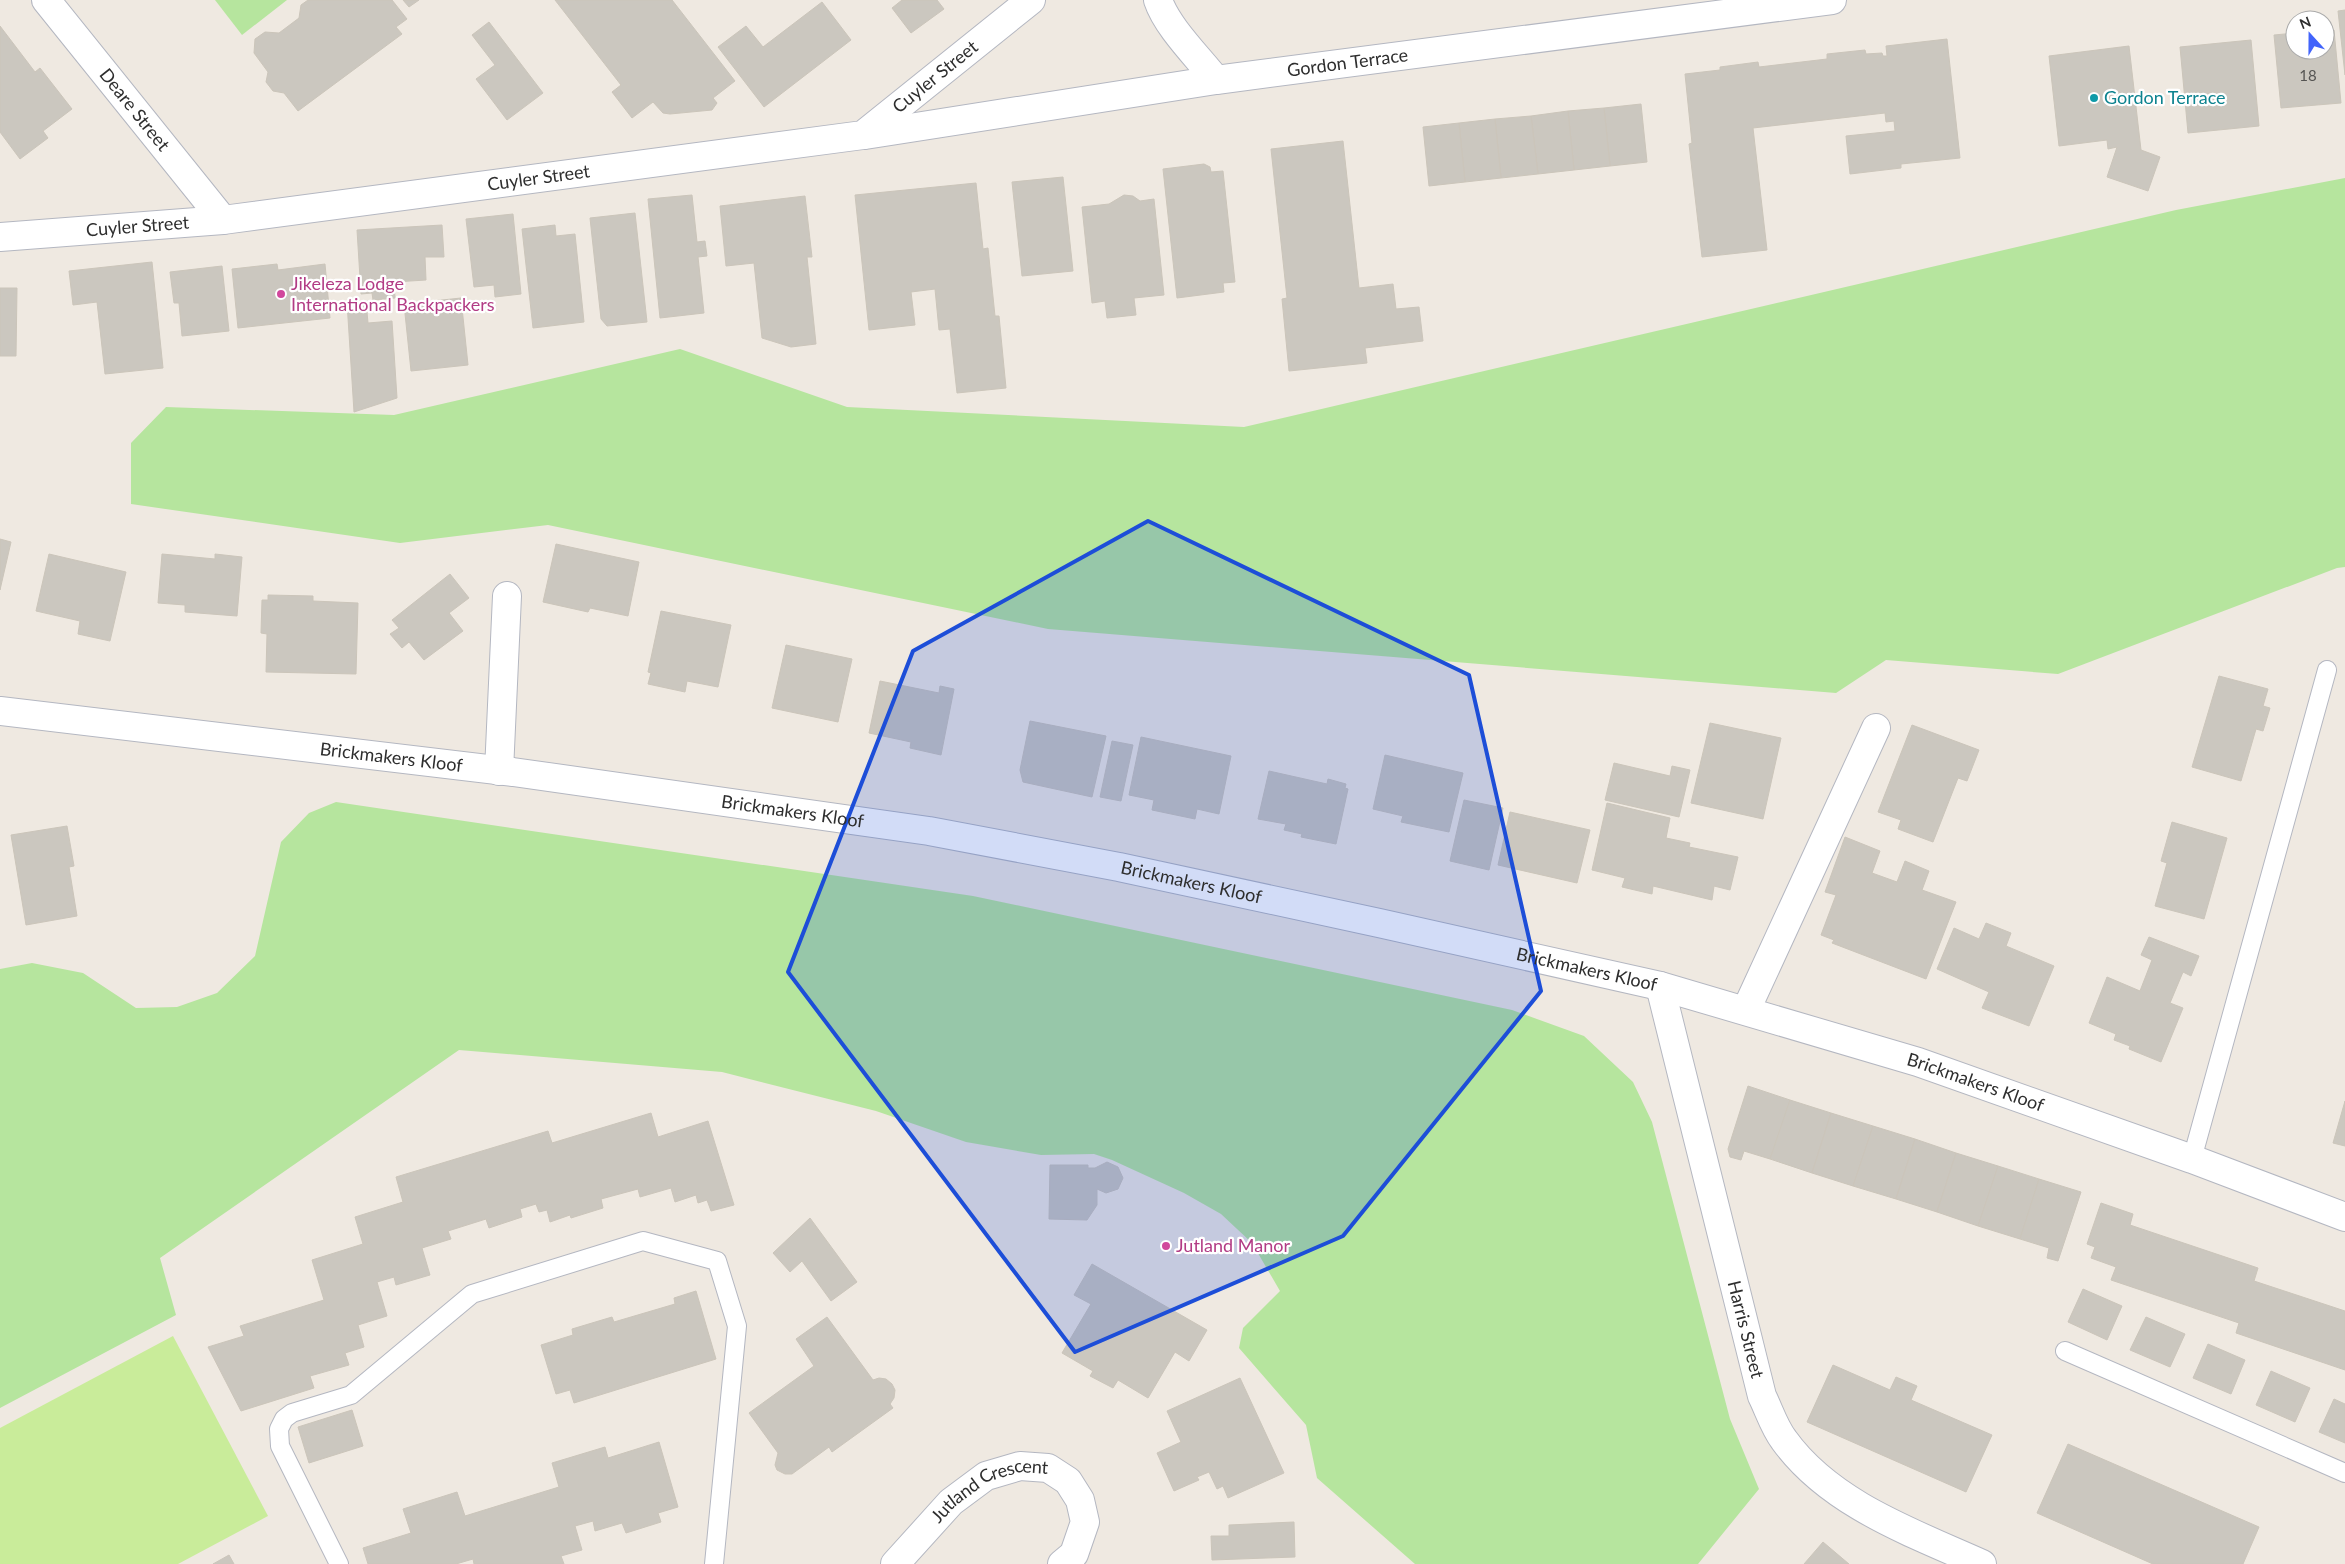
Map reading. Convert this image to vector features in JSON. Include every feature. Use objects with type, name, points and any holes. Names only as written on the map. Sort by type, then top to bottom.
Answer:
[{"type":"street","name":"Deare Street","points":[[46,0],[223,220]]},
{"type":"street","name":"Cuyler Street","points":[[0,237],[223,220],[863,135],[1030,0]]},
{"type":"street","points":[[1158,0],[1161,9],[1177,32],[1216,80]]},
{"type":"street","name":"Gordon Terrace","points":[[863,135],[1216,80],[1832,0]]},
{"type":"street","points":[[499,771],[507,596]]},
{"type":"street","name":"Brickmakers Kloof","points":[[0,711],[499,771],[929,831],[1119,867],[1660,986],[1746,1010],[1918,1062],[2192,1159],[2345,1216]]},
{"type":"street","points":[[1746,1010],[1876,728]]},
{"type":"street","name":"Harris Street","points":[[1660,986],[1762,1396],[1782,1439],[1806,1466],[1829,1485],[1886,1521],[1982,1564]]},
{"type":"street","name":"Jutland Crescent","points":[[895,1564],[951,1502],[986,1476],[1020,1466],[1048,1468],[1068,1481],[1080,1500],[1085,1522],[1074,1554],[1062,1564]]},
{"type":"lane","points":[[2192,1159],[2327,670]]},
{"type":"lane","points":[[339,1564],[280,1446],[279,1429],[284,1419],[292,1413],[351,1395],[472,1294],[643,1241],[717,1261],[737,1326],[714,1564]]},
{"type":"lane","points":[[2065,1351],[2345,1473]]},
{"type":"highlighted area","points":[[1148,521],[1469,675],[1541,991],[1343,1236],[1075,1352],[788,972],[913,651]]},
{"type":"green space","points":[[215,0],[287,0],[242,35]]},
{"type":"green space","points":[[2345,178],[2345,567],[2337,568],[2058,674],[1886,660],[1836,693],[1048,629],[548,525],[400,543],[131,504],[131,443],[166,407],[394,415],[680,349],[847,407],[1244,427],[2176,210]]},
{"type":"green space","points":[[336,802],[973,896],[1512,1010],[1584,1036],[1633,1082],[1652,1122],[1730,1419],[1759,1489],[1698,1564],[1415,1564],[1317,1478],[1306,1425],[1239,1348],[1243,1328],[1280,1291],[1252,1243],[1221,1214],[1184,1193],[1112,1160],[1094,1154],[1041,1155],[966,1142],[876,1111],[722,1072],[459,1050],[160,1258],[176,1315],[0,1408],[0,969],[32,963],[83,973],[136,1008],[177,1007],[217,993],[255,956],[281,842],[309,813]]},
{"type":"green space","points":[[173,1336],[268,1516],[178,1564],[0,1564],[0,1428]]},
{"type":"building","points":[[308,0],[392,0],[407,19],[396,27],[402,34],[298,111],[284,93],[273,91],[266,82],[268,72],[254,53],[255,39],[265,32],[279,33],[299,18],[301,5]]},
{"type":"building","points":[[403,0],[419,0],[409,7]]},
{"type":"building","points":[[555,0],[672,0],[735,81],[713,98],[717,103],[712,110],[670,114],[663,113],[653,102],[632,118],[612,92],[621,85]]},
{"type":"building","points":[[902,0],[937,0],[944,9],[911,33],[892,8]]},
{"type":"building","points":[[822,2],[851,40],[764,107],[718,47],[746,26],[763,47]]},
{"type":"building","points":[[2345,10],[2345,75],[2338,11]]},
{"type":"building","points":[[489,22],[543,93],[507,120],[476,79],[495,65],[472,35]]},
{"type":"building","points":[[0,26],[35,72],[40,68],[72,109],[43,131],[48,138],[20,159],[0,132]]},
{"type":"building","points":[[2285,34],[2285,60],[2335,60],[2335,40],[2341,103],[2281,108],[2274,35]]},
{"type":"building","points":[[1947,39],[1960,158],[1901,164],[1901,168],[1850,174],[1846,136],[1895,131],[1894,121],[1886,122],[1885,113],[1753,128],[1767,250],[1702,257],[1689,144],[1692,143],[1685,74],[1720,70],[1720,67],[1758,62],[1759,67],[1827,59],[1827,54],[1865,50],[1866,54],[1882,53],[1883,56],[1887,56],[1886,46]]},
{"type":"building","points":[[2251,40],[2259,126],[2188,133],[2180,47]]},
{"type":"building","name":"Gordon Terrace","points":[[2129,46],[2141,150],[2160,157],[2148,191],[2107,177],[2117,147],[2108,149],[2107,140],[2059,146],[2049,56]]},
{"type":"building","points":[[1641,104],[1647,162],[1610,166],[1604,108]]},
{"type":"building","points":[[1604,108],[1610,166],[1574,170],[1568,111]]},
{"type":"building","points":[[1568,111],[1574,170],[1538,174],[1531,116]]},
{"type":"building","points":[[1531,116],[1538,174],[1501,178],[1495,119]]},
{"type":"building","points":[[1495,119],[1501,178],[1465,182],[1459,123]]},
{"type":"building","points":[[1459,123],[1465,182],[1429,186],[1423,127]]},
{"type":"building","points":[[1343,141],[1359,288],[1393,284],[1396,309],[1419,307],[1423,341],[1365,348],[1367,363],[1289,371],[1282,299],[1287,298],[1271,149]]},
{"type":"building","points":[[1204,164],[1210,167],[1211,172],[1223,171],[1235,282],[1223,283],[1224,292],[1177,298],[1163,169]]},
{"type":"building","points":[[1063,177],[1073,271],[1022,276],[1012,182]]},
{"type":"building","points":[[976,183],[983,249],[988,248],[995,316],[999,316],[1006,388],[957,393],[950,329],[939,330],[935,289],[911,292],[915,325],[869,330],[855,195]]},
{"type":"building","points":[[692,195],[697,242],[705,241],[707,256],[698,257],[704,313],[660,318],[648,199]]},
{"type":"building","points":[[1124,195],[1133,196],[1140,201],[1154,199],[1164,295],[1134,298],[1136,315],[1107,318],[1105,301],[1092,303],[1082,207],[1109,204]]},
{"type":"building","points":[[805,196],[812,257],[807,257],[816,344],[791,347],[762,338],[754,263],[726,266],[720,206]]},
{"type":"building","points":[[635,213],[647,322],[607,326],[601,319],[590,218]]},
{"type":"building","points":[[513,214],[521,294],[495,297],[494,285],[474,287],[466,219]]},
{"type":"building","points":[[442,225],[444,257],[425,257],[426,280],[394,282],[395,298],[373,300],[372,293],[361,294],[357,230]]},
{"type":"building","points":[[555,225],[556,236],[575,234],[584,322],[533,328],[522,229]]},
{"type":"building","points":[[152,262],[163,368],[105,374],[97,302],[73,305],[69,271]]},
{"type":"building","name":"Jikeleza Lodge International Backpackers","points":[[277,264],[278,270],[325,264],[330,318],[238,328],[232,269]]},
{"type":"building","points":[[222,266],[229,331],[182,336],[179,303],[174,303],[170,272]]},
{"type":"building","points":[[0,288],[17,288],[16,356],[0,356]]},
{"type":"building","points":[[461,298],[468,365],[411,371],[404,304]]},
{"type":"building","points":[[366,301],[368,323],[392,321],[397,398],[354,412],[347,302]]},
{"type":"building","points":[[0,539],[11,542],[0,590]]},
{"type":"building","points":[[556,544],[639,562],[628,616],[590,608],[588,612],[543,602]]},
{"type":"building","points":[[49,554],[126,572],[110,641],[78,634],[80,621],[36,611]]},
{"type":"building","points":[[162,554],[215,559],[215,554],[242,557],[237,616],[185,612],[185,605],[158,603]]},
{"type":"building","points":[[450,574],[469,598],[449,613],[463,631],[424,660],[409,642],[402,648],[390,634],[399,628],[392,620]]},
{"type":"building","points":[[268,595],[313,596],[313,601],[358,603],[356,674],[266,672],[267,634],[261,633],[262,600],[268,600]]},
{"type":"building","points":[[661,611],[731,625],[718,687],[687,681],[685,692],[648,684],[651,673],[648,672]]},
{"type":"building","points":[[786,645],[852,659],[838,722],[772,708]]},
{"type":"building","points":[[2219,676],[2268,689],[2263,706],[2270,708],[2263,731],[2256,729],[2241,781],[2192,767]]},
{"type":"building","points":[[880,681],[939,693],[940,686],[954,689],[941,755],[910,748],[911,742],[869,733]]},
{"type":"building","points":[[1030,721],[1106,736],[1092,797],[1023,782],[1020,770]]},
{"type":"building","points":[[1710,723],[1781,738],[1763,819],[1691,803]]},
{"type":"building","points":[[1912,725],[1979,750],[1967,781],[1958,778],[1933,842],[1898,829],[1901,820],[1878,812]]},
{"type":"building","points":[[1141,737],[1231,756],[1219,814],[1197,809],[1195,819],[1152,810],[1154,800],[1129,795]]},
{"type":"building","points":[[1112,741],[1133,745],[1121,801],[1100,797]]},
{"type":"building","points":[[1385,755],[1463,773],[1449,832],[1401,822],[1403,816],[1373,809]]},
{"type":"building","points":[[1614,763],[1670,776],[1672,766],[1690,770],[1679,817],[1605,800]]},
{"type":"building","points":[[1269,771],[1327,784],[1328,779],[1346,784],[1345,788],[1348,789],[1336,844],[1301,837],[1302,834],[1284,830],[1286,824],[1258,819]]},
{"type":"building","points":[[1464,800],[1503,808],[1489,870],[1450,861]]},
{"type":"building","points":[[1607,803],[1670,818],[1666,838],[1690,843],[1689,847],[1738,857],[1730,890],[1714,886],[1712,900],[1653,886],[1652,894],[1622,887],[1625,878],[1592,870]]},
{"type":"building","points":[[1510,812],[1590,830],[1577,883],[1498,865]]},
{"type":"building","points":[[2172,822],[2227,838],[2204,919],[2155,906],[2167,863],[2161,861]]},
{"type":"building","points":[[67,826],[74,866],[69,867],[77,916],[26,925],[11,835]]},
{"type":"building","points":[[1845,837],[1880,851],[1872,873],[1897,882],[1905,861],[1929,871],[1922,890],[1956,902],[1926,979],[1832,943],[1834,940],[1821,935],[1836,895],[1825,892]]},
{"type":"building","points":[[1986,923],[2011,933],[2006,946],[2054,966],[2029,1026],[1982,1008],[1989,992],[1937,969],[1954,928],[1979,939]]},
{"type":"building","points":[[2149,937],[2199,956],[2191,976],[2183,972],[2170,1003],[2183,1008],[2161,1062],[2129,1049],[2130,1046],[2114,1040],[2116,1034],[2089,1023],[2107,977],[2140,991],[2152,960],[2141,955]]},
{"type":"building","points":[[1748,1086],[1790,1100],[1770,1159],[1744,1151],[1741,1160],[1730,1157],[1728,1149]]},
{"type":"building","points":[[1790,1100],[1831,1113],[1812,1173],[1770,1159]]},
{"type":"building","points":[[2345,1101],[2345,1146],[2333,1143]]},
{"type":"building","points":[[651,1113],[658,1137],[708,1121],[734,1205],[711,1211],[707,1200],[698,1203],[696,1195],[675,1202],[671,1188],[640,1197],[638,1189],[601,1199],[603,1208],[571,1218],[570,1215],[550,1222],[547,1210],[539,1212],[536,1204],[520,1209],[522,1217],[489,1228],[486,1219],[448,1231],[451,1239],[422,1248],[430,1275],[396,1285],[394,1277],[377,1282],[387,1316],[358,1325],[364,1347],[345,1353],[349,1365],[310,1376],[314,1388],[241,1411],[208,1347],[244,1336],[240,1326],[324,1300],[312,1260],[363,1244],[355,1217],[403,1202],[396,1177],[548,1131],[552,1143]]},
{"type":"building","points":[[1831,1113],[1873,1126],[1853,1186],[1812,1173]]},
{"type":"building","points":[[1873,1126],[1915,1139],[1896,1199],[1853,1186]]},
{"type":"building","points":[[1915,1139],[1956,1153],[1937,1212],[1896,1199]]},
{"type":"building","points":[[1956,1153],[1998,1166],[1978,1226],[1937,1212]]},
{"type":"building","points":[[1107,1162],[1118,1167],[1123,1178],[1118,1189],[1106,1193],[1097,1189],[1097,1205],[1087,1220],[1049,1219],[1050,1165],[1088,1165],[1088,1168],[1095,1168]]},
{"type":"building","points":[[1998,1166],[2039,1179],[2020,1239],[1978,1226]]},
{"type":"building","points":[[2039,1179],[2081,1192],[2058,1261],[2047,1258],[2049,1248],[2020,1239]]},
{"type":"building","points":[[2101,1203],[2133,1214],[2130,1225],[2258,1268],[2254,1281],[2345,1311],[2345,1370],[2236,1333],[2239,1323],[2111,1280],[2116,1267],[2091,1258],[2095,1247],[2087,1244]]},
{"type":"building","points":[[810,1218],[857,1282],[831,1301],[802,1261],[790,1272],[773,1253]]},
{"type":"building","points":[[1092,1264],[1207,1330],[1189,1361],[1175,1352],[1148,1398],[1118,1380],[1113,1388],[1090,1376],[1093,1371],[1062,1353],[1091,1304],[1074,1295]]},
{"type":"building","points":[[2083,1289],[2122,1306],[2107,1340],[2068,1322]]},
{"type":"building","points":[[696,1291],[716,1359],[574,1403],[570,1390],[556,1394],[541,1345],[573,1335],[572,1329],[612,1317],[614,1322],[675,1304],[674,1298]]},
{"type":"building","points":[[827,1317],[873,1380],[879,1378],[886,1379],[892,1384],[895,1390],[894,1398],[890,1404],[893,1408],[832,1452],[829,1447],[792,1474],[785,1474],[777,1470],[775,1465],[778,1453],[749,1413],[814,1366],[796,1339]]},
{"type":"building","points":[[2146,1317],[2185,1334],[2170,1367],[2130,1350]]},
{"type":"building","points":[[2208,1344],[2245,1360],[2231,1394],[2193,1378]]},
{"type":"building","points":[[1833,1365],[1890,1390],[1896,1377],[1917,1386],[1911,1400],[1992,1435],[1966,1492],[1807,1422]]},
{"type":"building","points":[[2271,1371],[2310,1388],[2295,1422],[2256,1405]]},
{"type":"building","points":[[1240,1378],[1284,1473],[1228,1498],[1223,1486],[1217,1489],[1209,1472],[1197,1477],[1199,1480],[1174,1491],[1157,1453],[1181,1442],[1167,1411]]},
{"type":"building","points":[[2334,1399],[2345,1404],[2345,1443],[2319,1432]]},
{"type":"building","points":[[352,1410],[363,1446],[309,1463],[298,1427]]},
{"type":"building","points":[[659,1442],[678,1507],[658,1513],[661,1522],[626,1533],[622,1523],[595,1531],[593,1521],[575,1526],[582,1550],[561,1556],[564,1564],[474,1564],[473,1559],[456,1564],[368,1564],[363,1548],[411,1533],[403,1509],[457,1492],[465,1516],[559,1487],[552,1463],[605,1447],[608,1458]]},
{"type":"building","points":[[2068,1444],[2259,1527],[2243,1564],[2153,1564],[2037,1513]]},
{"type":"building","points":[[1294,1522],[1295,1557],[1212,1560],[1211,1536],[1229,1536],[1229,1525]]},
{"type":"building","points":[[1823,1542],[1849,1564],[1804,1564]]},
{"type":"building","points":[[229,1555],[234,1564],[213,1564]]},
{"type":"place","name":"Gordon Terrace","points":[[2094,98]]},
{"type":"place","name":"Jikeleza Lodge International Backpackers","points":[[281,294]]},
{"type":"place","name":"Jutland Manor","points":[[1166,1246]]}]
